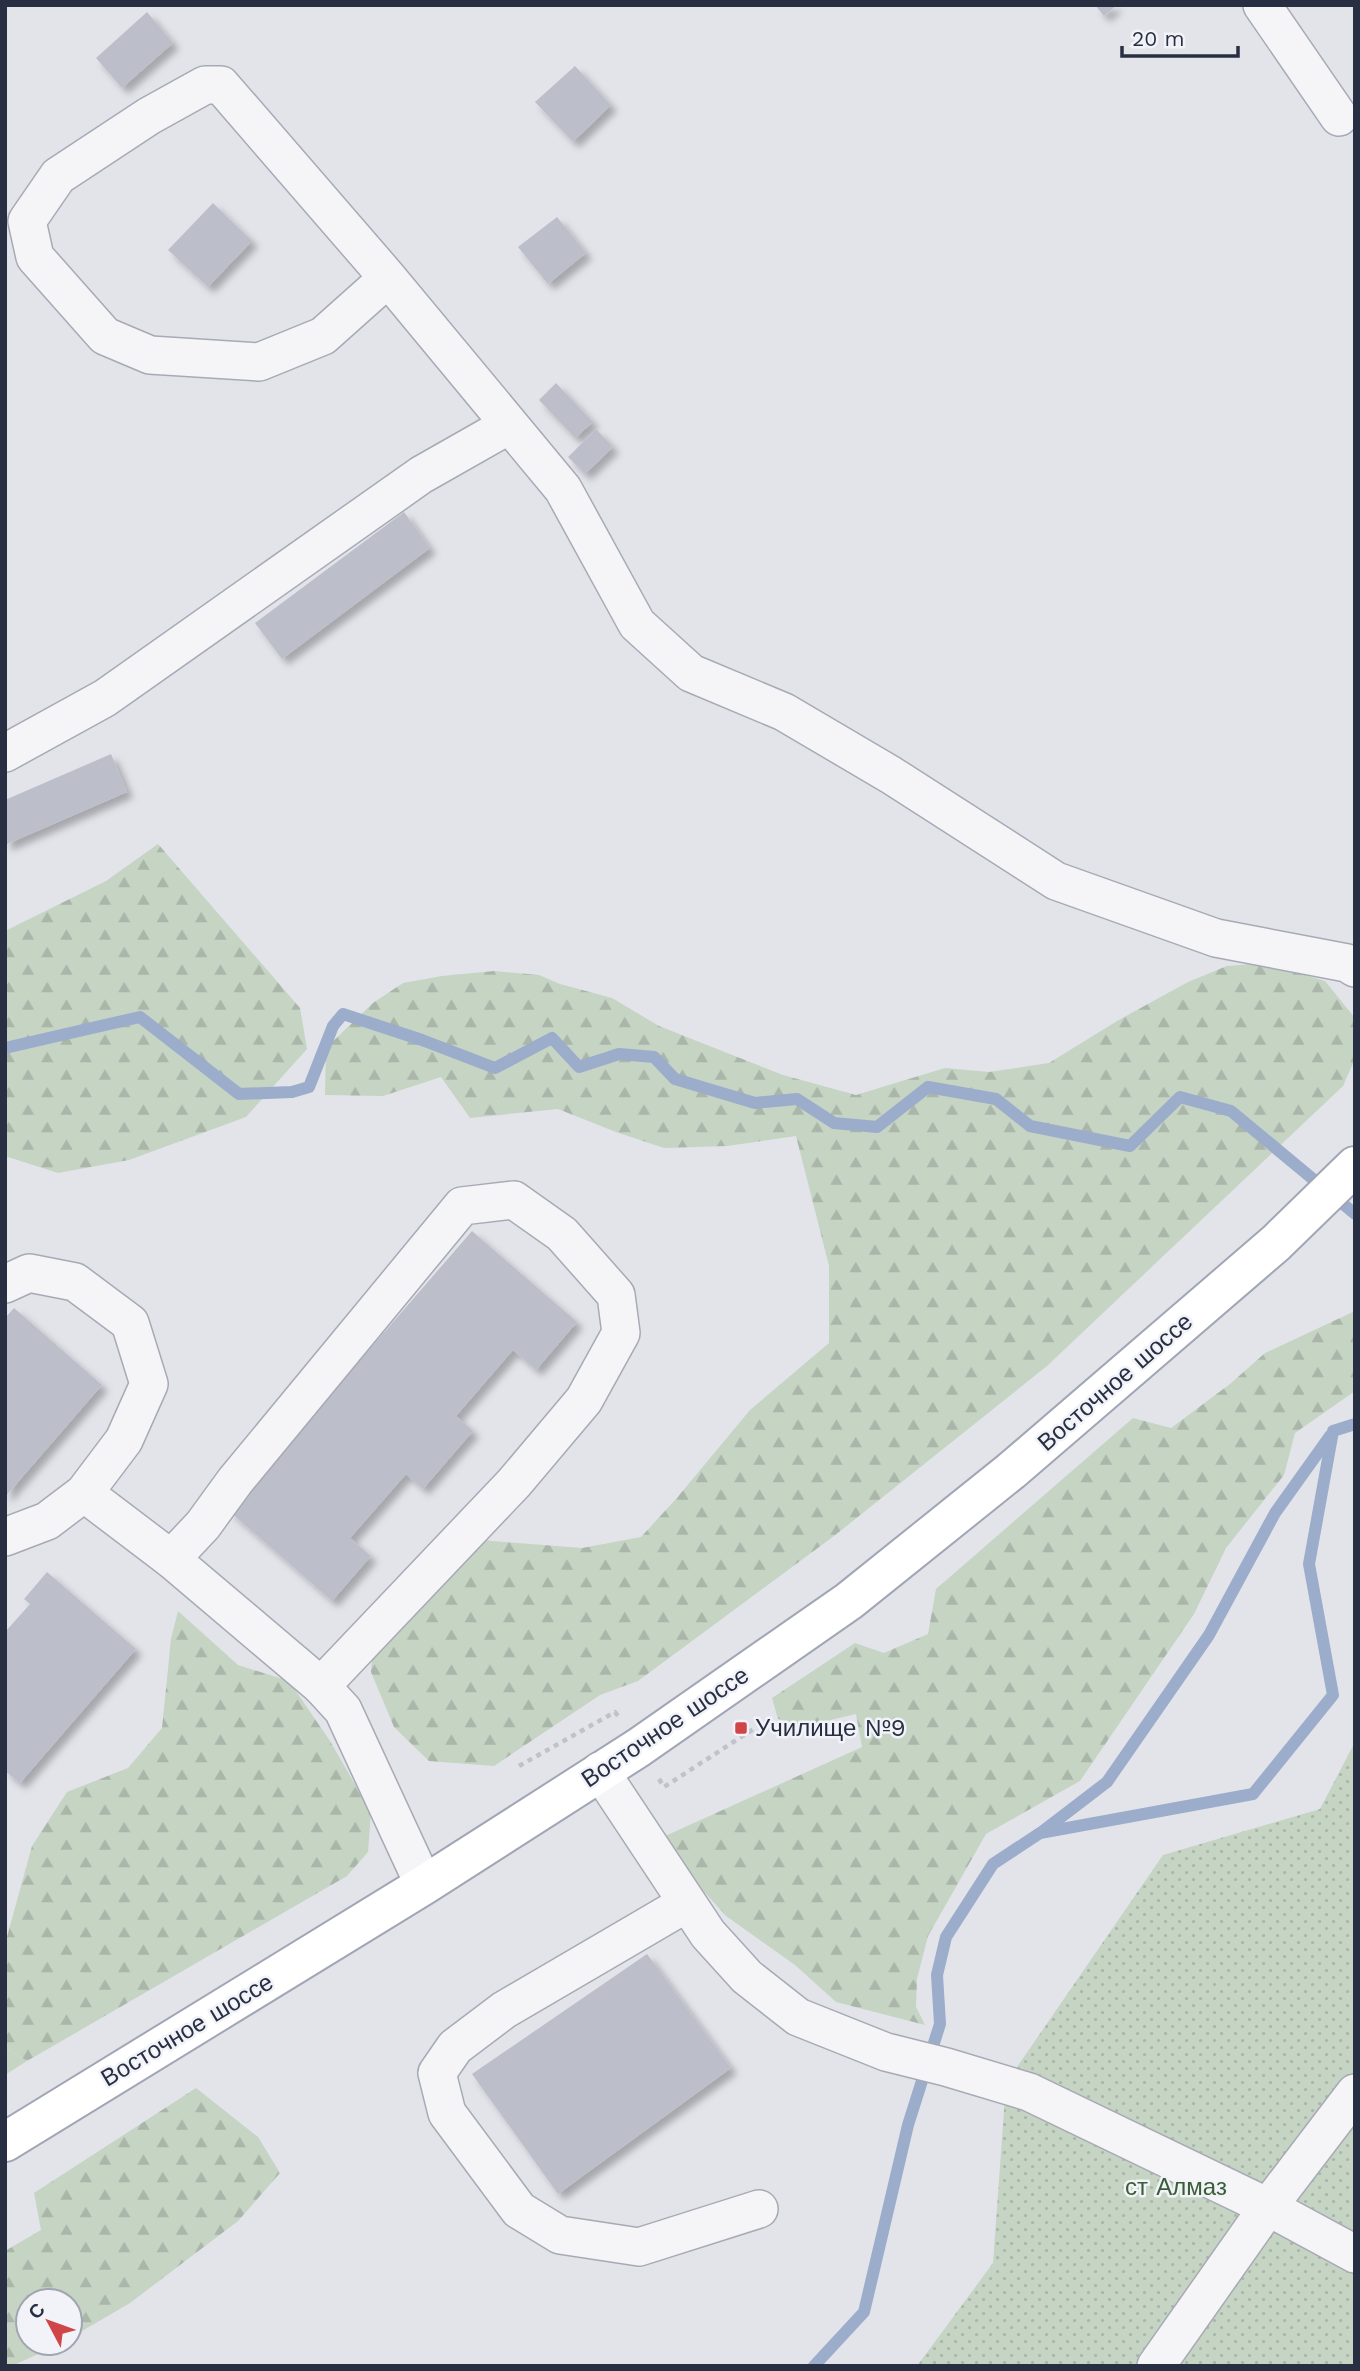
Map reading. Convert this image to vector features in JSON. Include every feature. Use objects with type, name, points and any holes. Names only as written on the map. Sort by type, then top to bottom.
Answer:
[{"type":"main road","name":"Восточное шоссе","points":[[5,2141],[424,1885],[638,1748],[849,1601],[1011,1471],[1276,1243],[1355,1166]]},
{"type":"street","points":[[1262,5],[1339,117]]},
{"type":"street","points":[[388,278],[323,336],[259,362],[150,355],[105,336],[35,257],[27,221],[58,176],[149,116],[205,85],[221,85],[388,278],[563,489],[637,624],[691,673],[784,712],[891,775],[1056,881],[1216,937],[1347,963],[1355,968]]},
{"type":"street","points":[[5,753],[105,698],[421,475],[509,425]]},
{"type":"street","points":[[171,1559],[203,1525],[235,1481],[462,1206],[514,1200],[562,1234],[616,1295],[621,1333],[583,1400],[514,1483],[321,1686]]},
{"type":"street","points":[[5,1284],[29,1273],[75,1282],[130,1323],[149,1384],[124,1440],[84,1493],[47,1521],[5,1537]]},
{"type":"street","points":[[84,1493],[171,1559],[321,1686],[343,1710],[424,1885]]},
{"type":"street","points":[[600,1771],[708,1934],[747,1978],[798,2017],[886,2052],[1029,2092],[1268,2207],[1355,2255]]},
{"type":"street","points":[[687,1903],[504,2010],[454,2047],[437,2073],[447,2113],[519,2210],[560,2235],[639,2247],[759,2209]]},
{"type":"street","points":[[1156,2366],[1268,2207],[1355,2093]]},
{"type":"green space","points":[[158,844],[300,1008],[307,1049],[246,1117],[129,1160],[58,1173],[5,1156],[5,931],[106,881]]},
{"type":"green space","points":[[1264,963],[1325,981],[1355,1018],[1355,1059],[1343,1086],[1047,1366],[834,1536],[638,1681],[600,1695],[494,1766],[429,1761],[394,1727],[371,1672],[376,1601],[448,1535],[582,1548],[641,1537],[750,1410],[829,1343],[829,1266],[796,1136],[727,1146],[664,1148],[558,1109],[470,1118],[441,1077],[383,1096],[325,1095],[326,1048],[373,1003],[403,983],[442,976],[494,971],[539,975],[560,984],[612,998],[659,1026],[783,1075],[856,1095],[945,1068],[989,1072],[1049,1063],[1188,982],[1227,966]]},
{"type":"green space","points":[[1355,1311],[1355,1391],[1295,1433],[1284,1475],[1226,1548],[1194,1614],[1080,1781],[986,1834],[928,1936],[917,1979],[916,2007],[925,2025],[836,2002],[795,1965],[726,1916],[670,1854],[663,1837],[862,1747],[856,1714],[805,1726],[778,1719],[772,1698],[855,1643],[884,1653],[928,1634],[936,1589],[1133,1418],[1171,1428],[1230,1384],[1265,1353]]},
{"type":"green space","points":[[178,1611],[238,1665],[289,1681],[330,1741],[371,1812],[368,1852],[347,1876],[27,2061],[5,2047],[5,1944],[32,1846],[67,1792],[128,1768],[162,1728],[171,1639]]},
{"type":"green space","name":"ст Алмаз","points":[[1355,1742],[1355,2366],[917,2366],[993,2263],[1006,2083],[1163,1855],[1320,1809]]},
{"type":"green space","points":[[5,2047],[27,2061],[5,2075]]},
{"type":"green space","points":[[196,2088],[258,2137],[280,2173],[238,2221],[130,2303],[84,2330],[84,2287],[14,2287],[14,2357],[32,2357],[12,2366],[5,2366],[5,2251],[41,2230],[34,2193]]},
{"type":"building","points":[[1095,5],[1117,5],[1104,16]]},
{"type":"building","points":[[147,12],[173,43],[122,88],[96,58]]},
{"type":"building","points":[[575,66],[611,105],[573,142],[535,102]]},
{"type":"building","points":[[213,203],[252,241],[208,287],[168,250]]},
{"type":"building","points":[[557,217],[586,253],[548,284],[518,247]]},
{"type":"building","points":[[556,383],[593,422],[575,438],[539,400]]},
{"type":"building","points":[[596,429],[613,447],[585,474],[568,457]]},
{"type":"building","points":[[404,512],[430,548],[282,659],[255,623]]},
{"type":"building","points":[[111,754],[127,792],[5,845],[5,800]]},
{"type":"building","points":[[472,1231],[577,1322],[536,1370],[513,1350],[456,1416],[473,1431],[423,1489],[406,1474],[350,1538],[371,1556],[332,1601],[229,1511]]},
{"type":"building","points":[[14,1308],[102,1385],[5,1497],[5,1318]]},
{"type":"building","points":[[47,1572],[136,1649],[20,1783],[5,1771],[5,1632],[30,1604],[24,1599]]},
{"type":"building","points":[[647,1954],[731,2068],[558,2194],[472,2074]]},
{"type":"waterway","points":[[5,1048],[140,1017],[239,1094],[292,1092],[309,1087],[333,1026],[343,1014],[495,1068],[552,1038],[579,1067],[619,1054],[654,1057],[675,1079],[755,1103],[797,1099],[834,1123],[877,1127],[928,1087],[996,1099],[1030,1126],[1130,1146],[1180,1097],[1231,1111],[1355,1214]]},
{"type":"waterway","points":[[814,2366],[864,2312],[908,2125],[940,2024],[937,1975],[946,1937],[993,1864],[1040,1833],[1253,1794],[1333,1695],[1309,1564],[1333,1431],[1355,1424]]},
{"type":"waterway","points":[[1043,1831],[1107,1782],[1209,1635],[1275,1513],[1330,1436]]},
{"type":"place","name":"Училище №9","points":[[741,1728]]}]
